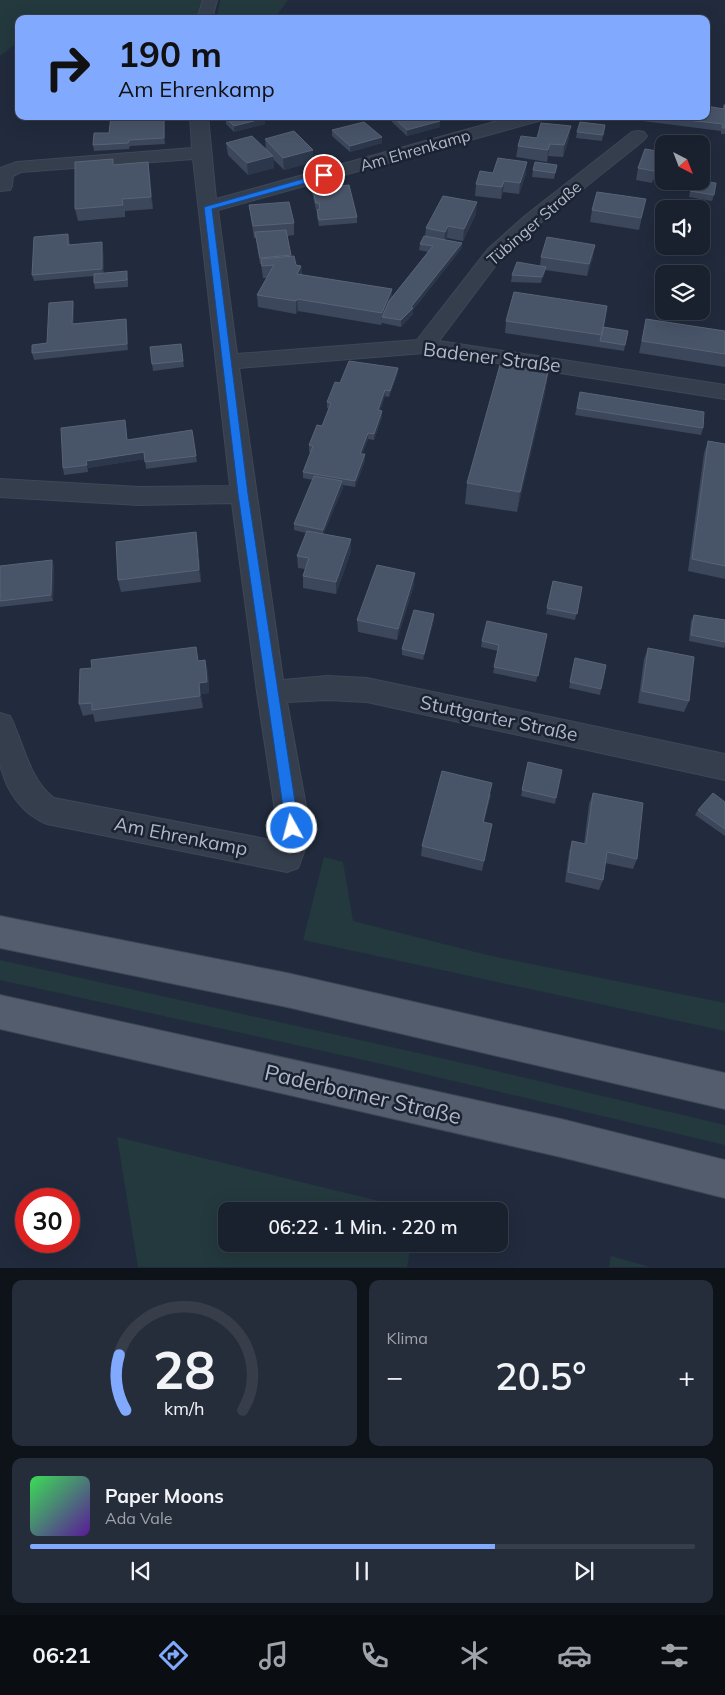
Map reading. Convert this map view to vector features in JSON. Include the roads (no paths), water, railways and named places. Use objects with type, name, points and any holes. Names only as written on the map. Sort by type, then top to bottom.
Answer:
[{"type":"main road","points":[[0,932],[287,990],[725,1092]]},
{"type":"main road","name":"Paderborner Straße","points":[[0,1012],[561,1138],[725,1179]]},
{"type":"street","points":[[205,15],[210,0]]},
{"type":"street","name":"Am Ehrenkamp","points":[[0,725],[23,784],[33,800],[47,810],[287,858],[293,839],[292,817],[271,692],[243,494],[201,153],[199,120]]},
{"type":"street","name":"Am Ehrenkamp","points":[[208,207],[522,120]]},
{"type":"street","name":"Tübinger Straße","points":[[424,346],[495,253],[532,220],[638,136]]},
{"type":"street","points":[[3,186],[4,173],[17,167],[201,153]]},
{"type":"street","name":"Badener Straße","points":[[227,362],[424,346],[725,392]]},
{"type":"street","points":[[0,488],[139,496],[243,494]]},
{"type":"street","name":"Stuttgarter Straße","points":[[271,692],[326,688],[367,690],[725,767]]}]
